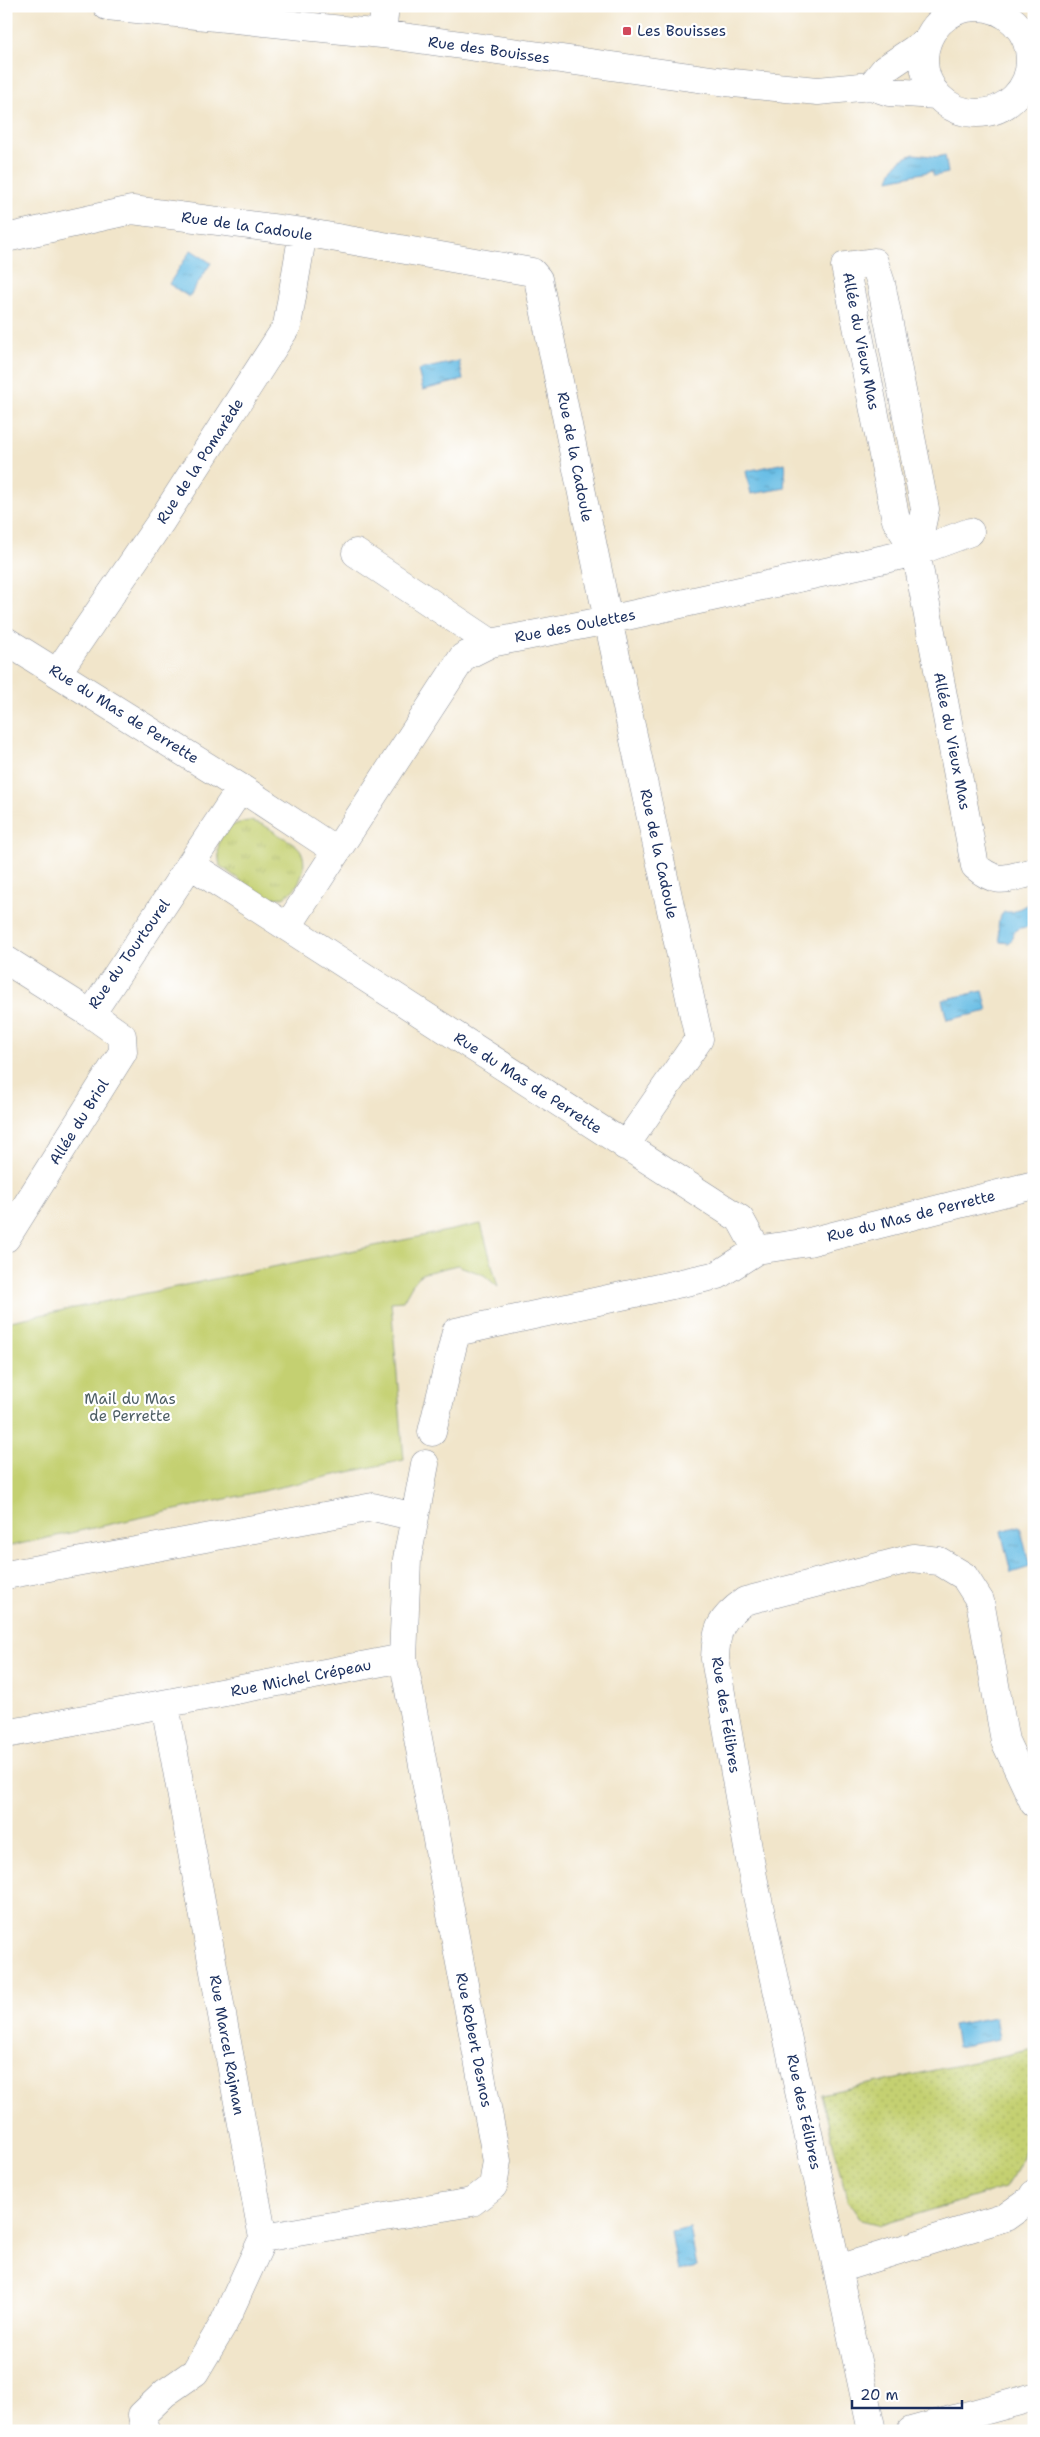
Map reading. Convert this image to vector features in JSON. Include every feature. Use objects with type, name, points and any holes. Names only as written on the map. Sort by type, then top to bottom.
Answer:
[{"type":"street","name":"Rue des Bouisses","points":[[107,6],[382,34],[733,83],[818,91],[871,86],[889,92],[937,95]]},
{"type":"street","points":[[382,34],[384,6]]},
{"type":"street","points":[[973,7],[990,8],[1004,14],[1025,17],[1024,36],[1031,50],[1024,97],[990,111],[975,113],[961,110],[937,95],[929,83],[924,55],[928,40],[935,28],[945,17],[957,8],[973,7]]},
{"type":"street","points":[[871,86],[885,69],[928,40]]},
{"type":"street","name":"Rue de la Cadoule","points":[[6,238],[132,210],[303,232],[532,272],[538,279],[608,620],[699,1039],[625,1146]]},
{"type":"street","name":"Rue de la Pomarède","points":[[57,673],[162,520],[287,326],[303,232]]},
{"type":"street","name":"Allée du Vieux Mas","points":[[916,552],[925,509],[881,283],[874,262],[845,266],[896,520],[916,552],[975,866],[985,875],[996,880],[1034,872]]},
{"type":"street","name":"Rue des Oulettes","points":[[337,851],[463,657],[490,643],[608,620],[916,552],[970,532]]},
{"type":"street","points":[[356,553],[490,643]]},
{"type":"street","name":"Rue du Mas de Perrette","points":[[6,641],[241,788],[337,851]]},
{"type":"street","points":[[191,865],[241,788]]},
{"type":"street","points":[[288,926],[337,851]]},
{"type":"street","name":"Rue du Mas de Perrette","points":[[191,865],[740,1219],[757,1250]]},
{"type":"street","name":"Rue du Tourtourel","points":[[6,960],[91,1014],[191,865]]},
{"type":"street","name":"Allée du Briol","points":[[6,1238],[123,1052],[122,1036],[91,1014]]},
{"type":"street","name":"Rue du Mas de Perrette","points":[[432,1432],[456,1332],[718,1275],[757,1250],[808,1242],[1034,1185]]},
{"type":"street","points":[[403,1658],[407,1558],[425,1464]]},
{"type":"street","points":[[6,1575],[373,1507],[415,1517]]},
{"type":"street","name":"Rue des Félibres","points":[[872,2431],[753,1877],[714,1659],[716,1634],[726,1614],[745,1601],[913,1558],[939,1561],[964,1576],[980,1602],[1005,1741],[1034,1803]]},
{"type":"street","name":"Rue Michel Crépeau","points":[[6,1734],[403,1658]]},
{"type":"street","name":"Rue Robert Desnos","points":[[263,2238],[472,2202],[493,2186],[497,2161],[403,1658]]},
{"type":"street","name":"Rue Marcel Rajman","points":[[165,1705],[263,2238]]},
{"type":"street","points":[[838,2269],[1006,2217],[1031,2199],[1034,2194]]},
{"type":"street","points":[[145,2431],[142,2415],[165,2393],[195,2372],[223,2325],[263,2238]]},
{"type":"street","points":[[911,2431],[1034,2397]]},
{"type":"green space","points":[[249,821],[268,828],[294,844],[301,851],[304,867],[302,876],[298,884],[285,896],[277,898],[263,895],[220,866],[218,848],[222,835],[232,826]]},
{"type":"green space","name":"Mail du Mas de Perrette","points":[[481,1224],[498,1287],[484,1275],[457,1265],[421,1274],[403,1301],[391,1302],[404,1460],[6,1547],[6,1322]]},
{"type":"green space","points":[[1034,2049],[1030,2123],[1019,2165],[1005,2188],[881,2225],[861,2220],[847,2200],[821,2094]]},
{"type":"water","points":[[914,154],[938,157],[945,155],[948,173],[934,176],[932,171],[889,180],[892,170],[897,163]]},
{"type":"water","points":[[191,250],[211,263],[189,297],[169,284]]},
{"type":"water","points":[[459,361],[463,380],[423,390],[418,370]]},
{"type":"water","points":[[785,463],[785,488],[751,494],[746,471]]},
{"type":"water","points":[[1028,904],[1034,904],[1034,926],[1020,928],[1014,932],[1013,938],[1009,943],[1000,942],[998,926],[1001,915],[1004,912],[1013,912]]},
{"type":"water","points":[[983,991],[988,1011],[947,1020],[942,1000]]},
{"type":"water","points":[[1020,1526],[1030,1567],[1011,1573],[1001,1531]]},
{"type":"water","points":[[995,2017],[999,2039],[957,2047],[953,2025]]},
{"type":"water","points":[[690,2228],[697,2267],[678,2271],[671,2232]]},
{"type":"place","name":"Les Bouisses","points":[[627,31]]}]
